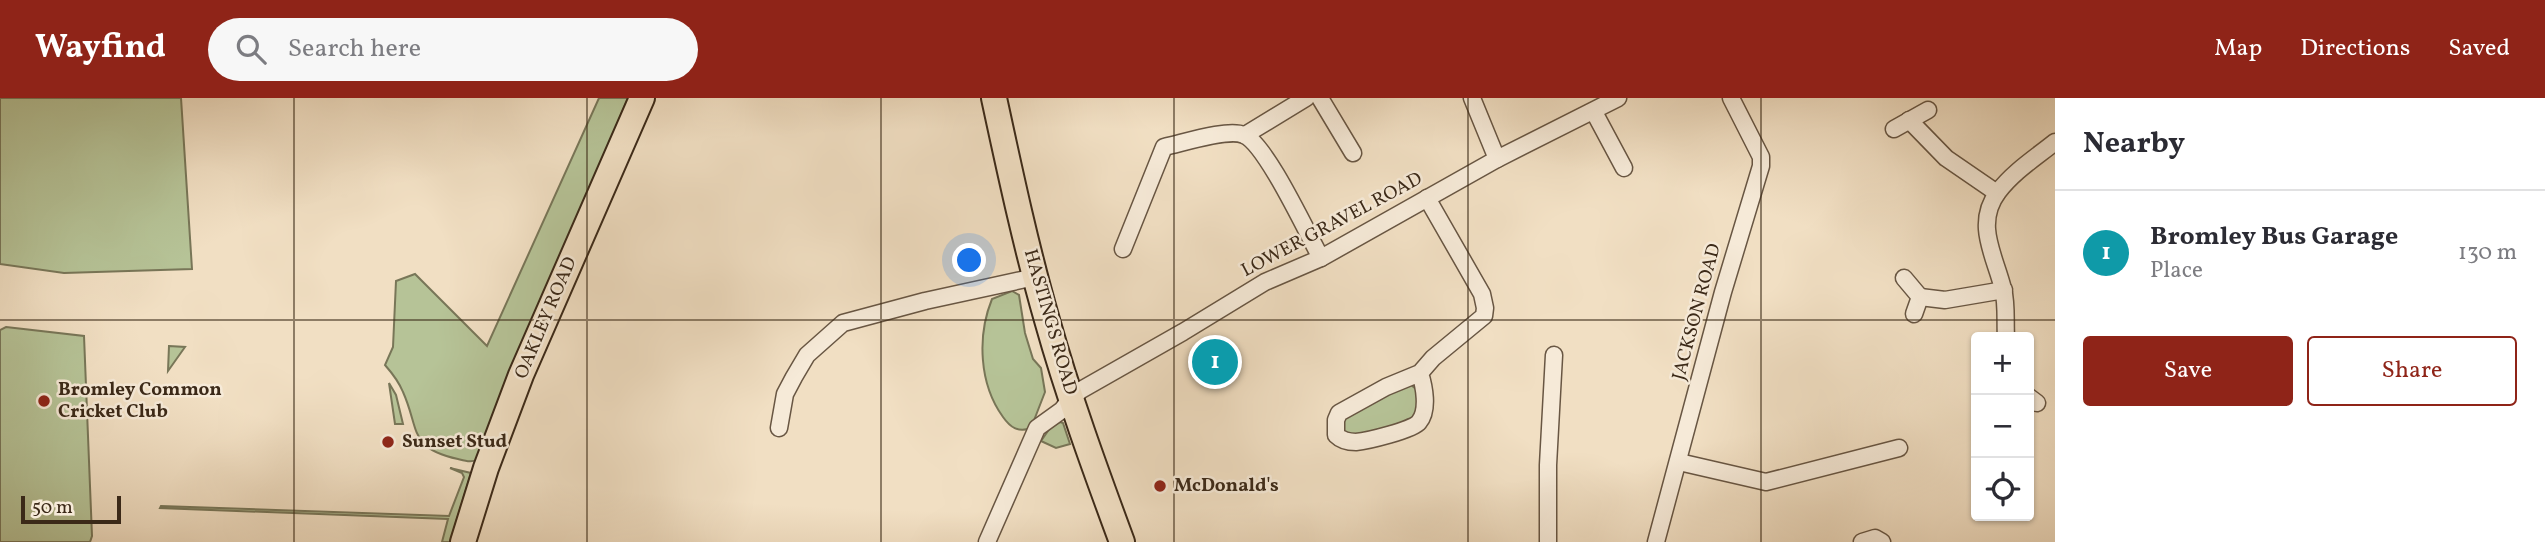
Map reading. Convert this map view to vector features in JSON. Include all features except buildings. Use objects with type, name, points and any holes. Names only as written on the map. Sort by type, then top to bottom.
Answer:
[{"type":"main road","name":"OAKLEY ROAD","points":[[463,542],[486,468],[521,375],[642,98]]},
{"type":"main road","name":"HASTINGS ROAD","points":[[994,98],[1066,404],[1122,542]]},
{"type":"street","points":[[1245,135],[1306,98]]},
{"type":"street","points":[[1320,98],[1353,153]]},
{"type":"street","points":[[1472,98],[1497,159]]},
{"type":"street","name":"LOWER GRAVEL ROAD","points":[[987,542],[1037,428],[1066,404],[1265,282],[1321,258],[1497,159],[1618,98]]},
{"type":"street","name":"JACKSON ROAD","points":[[1656,542],[1723,292],[1761,166],[1761,157],[1731,98]]},
{"type":"street","points":[[1894,129],[1928,110]]},
{"type":"street","points":[[1594,112],[1623,168]]},
{"type":"street","points":[[1909,120],[1946,159],[1997,193]]},
{"type":"street","points":[[1123,249],[1164,147],[1232,133],[1245,135],[1263,150],[1321,258]]},
{"type":"street","points":[[2006,332],[2004,290],[1990,251],[1986,230],[1991,205],[1997,193],[2012,176],[2055,142]]},
{"type":"street","points":[[1420,373],[1424,412],[1419,423],[1409,429],[1355,442],[1340,439],[1336,435],[1336,420],[1339,414],[1386,387],[1420,373],[1433,358],[1484,316],[1482,294],[1427,198]]},
{"type":"street","points":[[779,428],[785,394],[807,355],[843,323],[925,301],[1035,277]]},
{"type":"street","points":[[1904,278],[1920,297],[1945,300],[2004,290]]},
{"type":"street","points":[[1914,314],[1920,297]]},
{"type":"street","points":[[1548,542],[1548,465],[1554,355]]},
{"type":"street","points":[[1679,462],[1766,482],[1899,448]]},
{"type":"street","points":[[1862,542],[1875,538],[1882,542]]},
{"type":"green space","points":[[0,98],[181,98],[192,269],[64,273],[0,264]]},
{"type":"green space","points":[[599,98],[628,98],[479,459],[469,461],[442,455],[423,443],[418,436],[401,388],[385,365],[393,347],[396,281],[415,274],[487,346]]},
{"type":"green space","points":[[1012,291],[1019,295],[1025,333],[1033,359],[1041,368],[1045,392],[1031,428],[1022,430],[1008,424],[995,404],[989,390],[983,360],[984,328],[992,299]]},
{"type":"green space","name":"Bromley Common Cricket Club","points":[[6,327],[84,336],[92,536],[90,542],[0,542],[0,330]]},
{"type":"green space","points":[[169,346],[185,347],[168,371]]},
{"type":"green space","points":[[389,383],[396,395],[403,424],[395,424]]},
{"type":"green space","points":[[1410,384],[1417,390],[1418,408],[1414,419],[1366,435],[1343,434],[1340,421],[1382,395]]},
{"type":"green space","points":[[1063,423],[1070,444],[1056,448],[1041,441],[1050,428]]},
{"type":"green space","points":[[450,468],[471,473],[450,542],[442,542],[448,519],[160,508],[449,516],[464,477],[462,473]]},
{"type":"place","name":"Bromley Bus Garage","points":[[1215,362]]},
{"type":"place","name":"Bromley Common Cricket Club","points":[[44,401]]},
{"type":"place","name":"Sunset Stud","points":[[388,442]]},
{"type":"place","name":"McDonald's","points":[[1160,486]]}]
